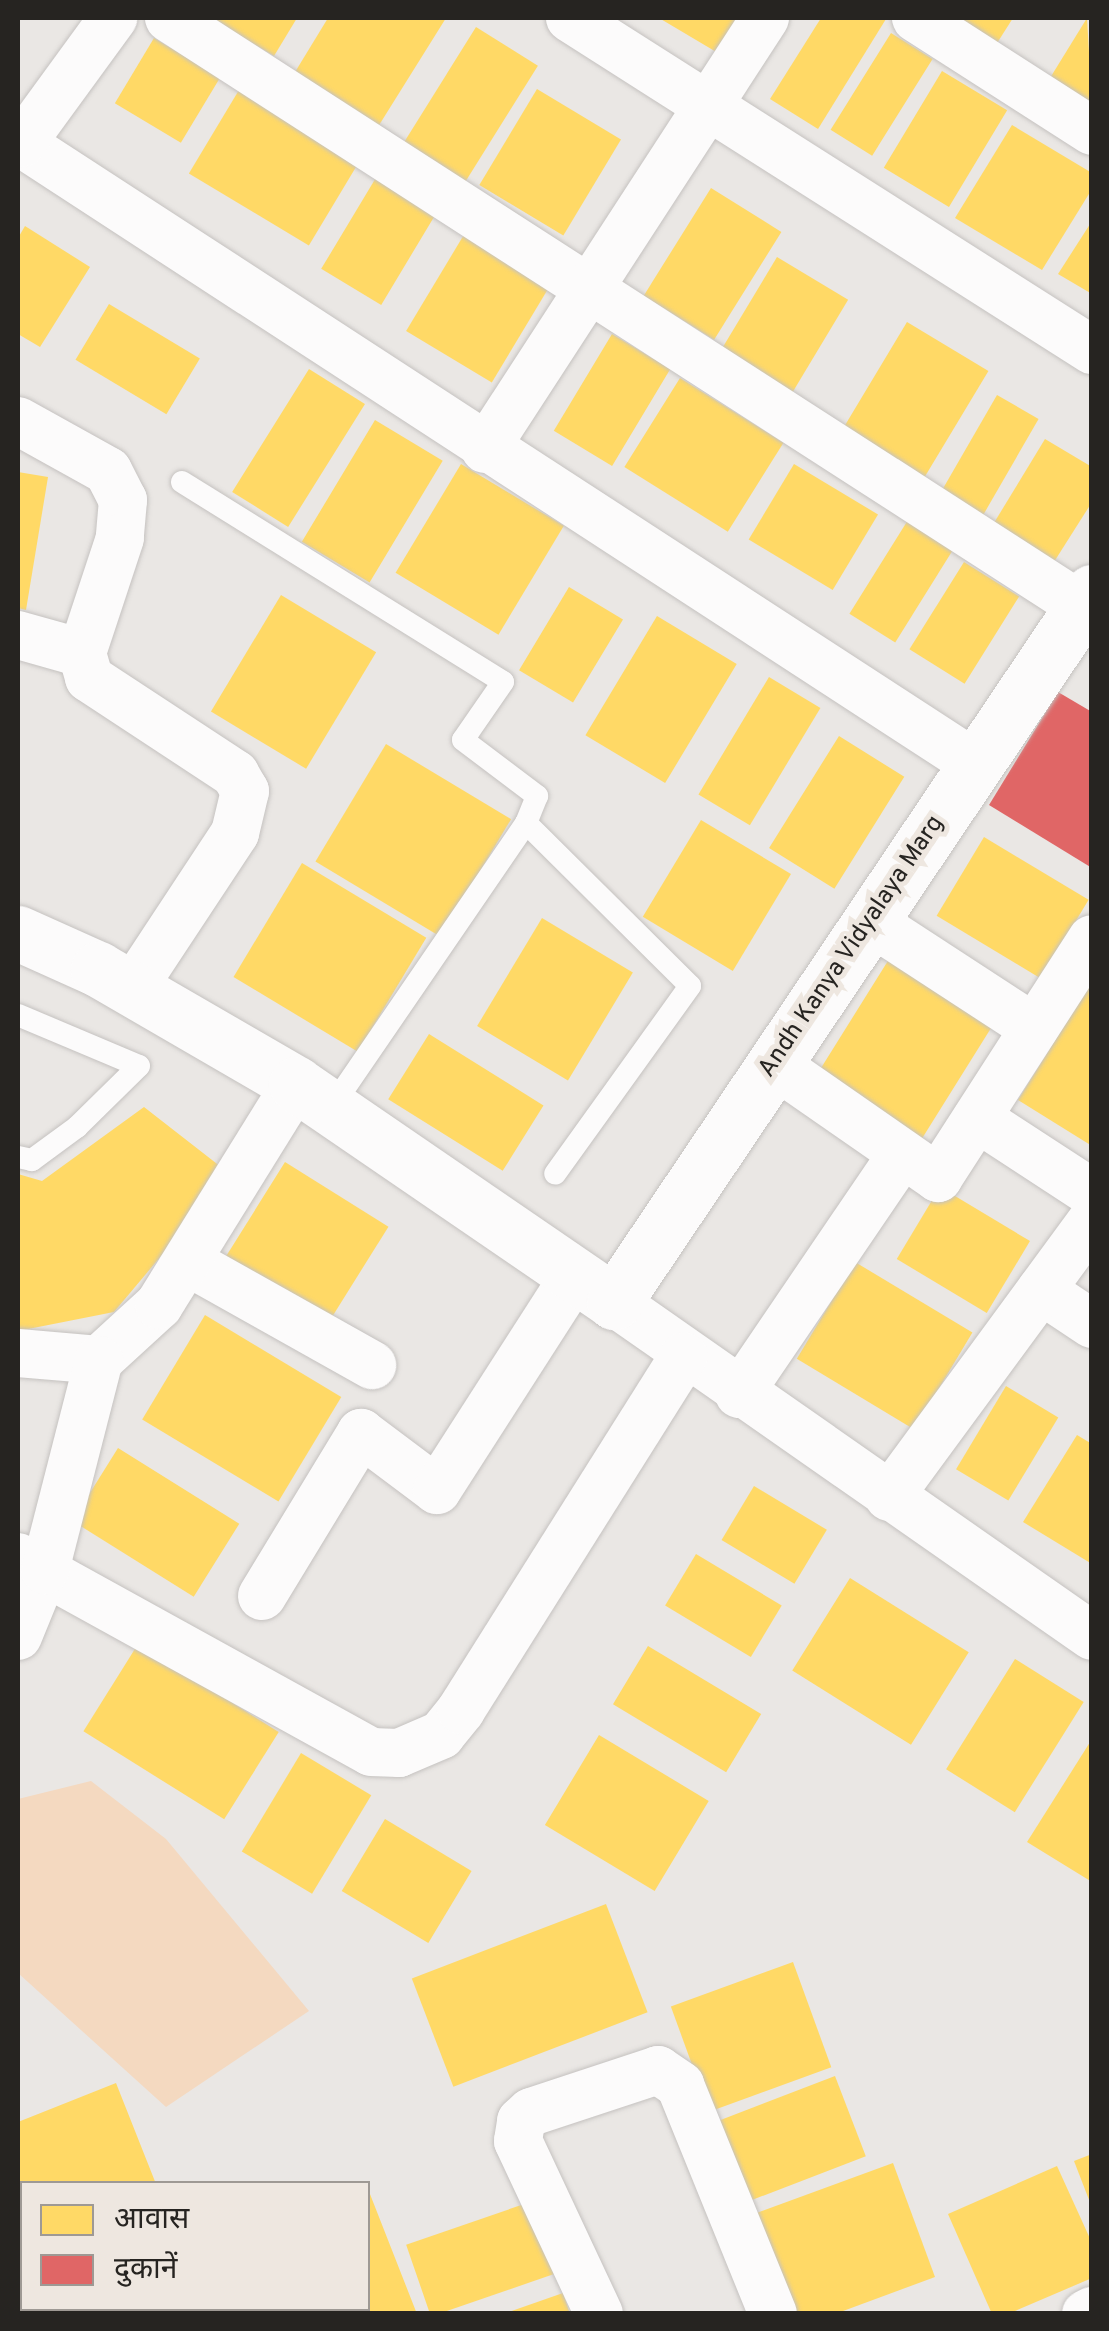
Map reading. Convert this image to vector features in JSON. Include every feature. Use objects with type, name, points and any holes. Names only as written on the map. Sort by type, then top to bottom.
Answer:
[{"type":"street","points":[[113,18],[20,142],[485,449],[975,764]]},
{"type":"street","points":[[169,18],[588,287],[910,501],[1083,622]]},
{"type":"street","points":[[570,18],[707,109],[1092,350]]},
{"type":"street","points":[[485,449],[765,18]]},
{"type":"street","points":[[916,18],[1092,131]]},
{"type":"street","points":[[18,421],[108,471],[123,500],[120,538],[82,652],[89,678],[235,774],[245,791],[235,833],[132,990]]},
{"type":"street","name":"Andh Kanya Vidyalaya Marg","points":[[595,1289],[774,1064],[975,764],[1083,622]]},
{"type":"street","points":[[18,636],[82,652]]},
{"type":"street","points":[[870,921],[1034,1028]]},
{"type":"street","points":[[18,934],[132,990],[314,1096],[1092,1636]]},
{"type":"street","points":[[774,1064],[938,1178],[1092,939]]},
{"type":"street","points":[[18,1636],[31,1564],[99,1360],[159,1305],[314,1096]]},
{"type":"street","points":[[977,1118],[1092,1193]]},
{"type":"street","points":[[739,1394],[902,1154]]},
{"type":"street","points":[[889,1497],[1092,1222]]},
{"type":"street","points":[[190,1263],[372,1365]]},
{"type":"street","points":[[262,1596],[361,1433],[437,1490],[595,1289]]},
{"type":"street","points":[[1040,1290],[1092,1324]]},
{"type":"street","points":[[18,1352],[99,1360]]},
{"type":"street","points":[[31,1564],[371,1752],[399,1753],[441,1735],[461,1710],[684,1356]]},
{"type":"street","points":[[598,2314],[518,2141],[521,2122],[531,2112],[658,2070],[680,2085],[773,2314]]},
{"type":"lane","points":[[182,482],[502,682],[463,740],[537,796],[526,823],[314,1096]]},
{"type":"lane","points":[[526,823],[690,986],[555,1174]]},
{"type":"lane","points":[[18,1015],[139,1066],[77,1127],[32,1160],[18,1157]]},
{"type":"shaded area","points":[[91,1781],[166,1839],[309,2011],[166,2107],[18,1973],[18,1799]]},
{"type":"building: आवास","points":[[211,18],[297,18],[274,56]]},
{"type":"building: आवास","points":[[328,18],[446,18],[376,130],[292,77]]},
{"type":"building: आवास","points":[[659,18],[740,18],[718,53]]},
{"type":"building: आवास","points":[[821,18],[886,19],[818,129],[770,99]]},
{"type":"building: आवास","points":[[936,18],[1013,18],[992,51]]},
{"type":"building: आवास","points":[[1087,18],[1092,103],[1042,91]]},
{"type":"building: आवास","points":[[476,27],[538,66],[464,184],[402,145]]},
{"type":"building: आवास","points":[[891,33],[933,59],[872,156],[831,130]]},
{"type":"building: आवास","points":[[154,38],[220,78],[181,143],[115,103]]},
{"type":"building: आवास","points":[[942,71],[1007,110],[949,207],[884,168]]},
{"type":"building: आवास","points":[[245,80],[365,152],[309,246],[189,173]]},
{"type":"building: आवास","points":[[537,89],[621,139],[563,235],[479,185]]},
{"type":"building: आवास","points":[[1012,125],[1092,173],[1092,189],[1042,270],[955,218]]},
{"type":"building: आवास","points":[[383,166],[443,202],[381,305],[321,269]]},
{"type":"building: आवास","points":[[711,188],[781,232],[714,340],[644,296]]},
{"type":"building: आवास","points":[[1092,221],[1092,294],[1058,274]]},
{"type":"building: आवास","points":[[471,223],[557,275],[492,383],[406,331]]},
{"type":"building: आवास","points":[[25,226],[90,267],[40,347],[18,334],[18,238]]},
{"type":"building: आवास","points":[[777,257],[848,300],[791,394],[720,351]]},
{"type":"building: आवास","points":[[109,304],[200,359],[166,414],[76,360]]},
{"type":"building: आवास","points":[[907,322],[988,371],[918,488],[836,439]]},
{"type":"building: आवास","points":[[612,334],[670,369],[612,466],[554,431]]},
{"type":"building: आवास","points":[[309,369],[365,404],[288,527],[232,492]]},
{"type":"building: आवास","points":[[680,378],[783,443],[728,532],[624,467]]},
{"type":"building: आवास","points":[[997,395],[1039,419],[977,526],[936,502]]},
{"type":"building: आवास","points":[[375,420],[443,461],[370,582],[302,542]]},
{"type":"building: आवास","points":[[1045,439],[1092,467],[1092,502],[1047,573],[986,536]]},
{"type":"building: आवास","points":[[461,464],[564,526],[498,635],[396,573]]},
{"type":"building: आवास","points":[[794,464],[878,514],[833,590],[749,539]]},
{"type":"building: आवास","points":[[18,472],[48,477],[26,610],[18,608]]},
{"type":"building: आवास","points":[[913,512],[959,541],[895,642],[849,614]]},
{"type":"building: आवास","points":[[964,562],[1019,596],[965,684],[909,649]]},
{"type":"building: आवास","points":[[569,587],[623,619],[573,703],[519,670]]},
{"type":"building: आवास","points":[[281,595],[376,652],[306,769],[211,712]]},
{"type":"building: आवास","points":[[657,616],[737,664],[665,783],[585,735]]},
{"type":"building: आवास","points":[[769,677],[820,708],[750,825],[698,794]]},
{"type":"building: आवास","points":[[839,736],[904,777],[834,889],[769,848]]},
{"type":"building: आवास","points":[[386,744],[511,819],[441,937],[315,861]]},
{"type":"building: आवास","points":[[701,820],[791,874],[733,971],[643,917]]},
{"type":"building: आवास","points":[[984,837],[1089,900],[1041,979],[937,916]]},
{"type":"building: आवास","points":[[302,863],[426,938],[358,1052],[233,977]]},
{"type":"building: आवास","points":[[542,918],[633,973],[568,1081],[477,1026]]},
{"type":"building: आवास","points":[[891,956],[995,1021],[921,1141],[816,1076]]},
{"type":"building: आवास","points":[[1092,981],[1092,1146],[1018,1100]]},
{"type":"building: आवास","points":[[429,1034],[543,1106],[503,1171],[388,1099]]},
{"type":"building: आवास","points":[[144,1107],[230,1174],[114,1312],[18,1331],[18,1174],[42,1181]]},
{"type":"building: आवास","points":[[285,1162],[388,1227],[329,1322],[225,1258]]},
{"type":"building: आवास","points":[[940,1187],[1030,1241],[987,1313],[897,1259]]},
{"type":"building: आवास","points":[[855,1262],[972,1333],[914,1429],[797,1359]]},
{"type":"building: आवास","points":[[205,1315],[341,1397],[278,1501],[142,1420]]},
{"type":"building: आवास","points":[[1006,1386],[1058,1417],[1008,1501],[956,1469]]},
{"type":"building: आवास","points":[[1077,1435],[1092,1444],[1092,1564],[1023,1522]]},
{"type":"building: आवास","points":[[118,1448],[239,1524],[194,1597],[72,1521]]},
{"type":"building: आवास","points":[[754,1486],[827,1530],[794,1584],[722,1540]]},
{"type":"building: आवास","points":[[696,1554],[782,1606],[751,1657],[665,1605]]},
{"type":"building: आवास","points":[[850,1578],[969,1652],[911,1745],[792,1670]]},
{"type":"building: आवास","points":[[138,1644],[279,1732],[224,1819],[83,1731]]},
{"type":"building: आवास","points":[[648,1646],[761,1714],[726,1772],[613,1704]]},
{"type":"building: आवास","points":[[1015,1659],[1084,1702],[1015,1812],[946,1769]]},
{"type":"building: आवास","points":[[599,1735],[709,1801],[655,1891],[545,1825]]},
{"type":"building: आवास","points":[[1092,1739],[1092,1882],[1027,1842]]},
{"type":"building: आवास","points":[[301,1753],[371,1795],[312,1894],[242,1852]]},
{"type":"building: आवास","points":[[385,1819],[472,1871],[428,1943],[342,1891]]},
{"type":"building: आवास","points":[[606,1904],[648,2012],[453,2087],[412,1979]]},
{"type":"building: आवास","points":[[793,1962],[831,2067],[709,2112],[671,2006]]},
{"type":"building: आवास","points":[[835,2076],[866,2156],[748,2201],[717,2121]]},
{"type":"building: आवास","points":[[116,2083],[155,2181],[20,2181],[18,2264],[18,2122]]},
{"type":"building: आवास","points":[[1092,2154],[1092,2205],[1091,2205],[1074,2161]]},
{"type":"building: आवास","points":[[893,2163],[935,2277],[835,2314],[785,2314],[748,2216]]},
{"type":"building: आवास","points":[[1057,2166],[1092,2243],[1092,2278],[1008,2314],[992,2314],[948,2214]]},
{"type":"building: आवास","points":[[370,2194],[417,2314],[254,2311],[370,2311]]},
{"type":"building: आवास","points":[[530,2202],[555,2274],[430,2314],[406,2245]]},
{"type":"building: आवास","points":[[563,2293],[570,2314],[506,2314],[506,2313]]},
{"type":"building: दुकानें","points":[[1058,692],[1092,712],[1092,868],[989,805]]}]
